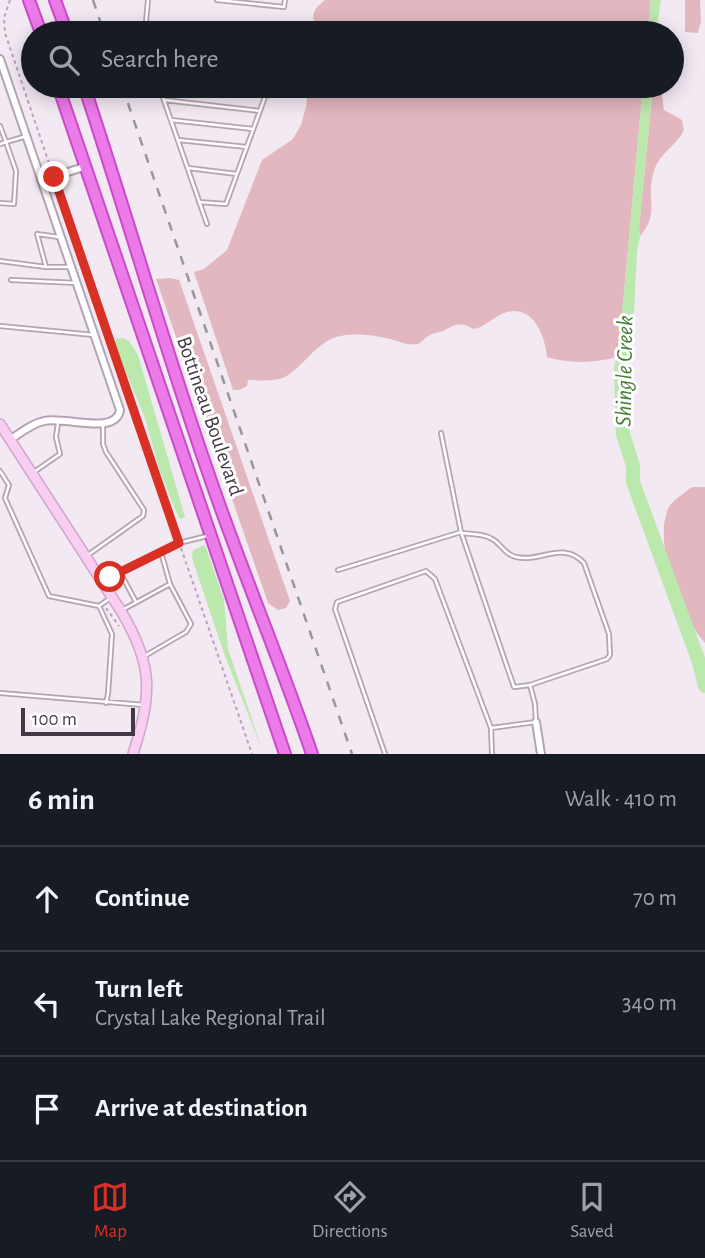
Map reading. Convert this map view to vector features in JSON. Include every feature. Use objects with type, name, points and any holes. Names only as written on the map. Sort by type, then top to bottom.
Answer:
[{"type":"highway","points":[[29,0],[37,21]]},
{"type":"highway","points":[[58,0],[63,21]]},
{"type":"highway","name":"Bottineau Boulevard","points":[[62,98],[285,754]]},
{"type":"highway","name":"Bottineau Boulevard","points":[[88,98],[165,348],[210,479],[284,672],[312,754]]},
{"type":"street","points":[[0,59],[120,410],[115,421],[103,424],[58,420],[37,424],[10,440]]},
{"type":"street","points":[[42,180],[84,167]]},
{"type":"street","points":[[0,424],[101,581],[107,600],[121,611],[139,643],[147,671],[147,705],[133,754]]},
{"type":"street","points":[[536,722],[541,754]]},
{"type":"lane","points":[[146,21],[148,0]]},
{"type":"lane","points":[[217,0],[284,7],[285,0]]},
{"type":"lane","points":[[199,202],[226,204],[264,98]]},
{"type":"lane","points":[[207,224],[164,100],[260,111]]},
{"type":"lane","points":[[171,120],[253,129]]},
{"type":"lane","points":[[0,126],[16,171],[14,204],[0,203]]},
{"type":"lane","points":[[0,144],[27,136]]},
{"type":"lane","points":[[178,140],[247,147]]},
{"type":"lane","points":[[188,168],[237,174]]},
{"type":"lane","points":[[46,267],[37,234],[61,237]]},
{"type":"lane","points":[[0,261],[46,267],[71,267]]},
{"type":"lane","points":[[10,280],[77,283]]},
{"type":"lane","points":[[0,326],[94,335]]},
{"type":"lane","points":[[32,473],[60,454],[55,436],[58,420]]},
{"type":"lane","points":[[85,557],[142,516],[144,510],[106,452],[103,444],[103,424]]},
{"type":"lane","points":[[338,570],[462,533],[479,534],[494,540],[514,557],[528,558],[565,552],[577,555],[584,563],[609,634],[610,655],[607,659],[530,685],[513,687],[462,533],[441,433]]},
{"type":"lane","points":[[0,471],[9,485],[5,498],[49,596],[99,606],[107,600]]},
{"type":"lane","points":[[101,581],[179,543],[210,535]]},
{"type":"lane","points":[[143,657],[187,632],[191,624],[170,584],[161,552]]},
{"type":"lane","points":[[385,754],[335,609],[337,602],[426,571],[435,579],[491,728],[492,754]]},
{"type":"lane","points":[[120,572],[136,602]]},
{"type":"lane","points":[[121,611],[170,584]]},
{"type":"lane","points":[[99,606],[112,634],[106,702]]},
{"type":"lane","points":[[491,728],[536,722],[530,685]]},
{"type":"lane","points":[[0,693],[147,705]]},
{"type":"path","points":[[10,0],[4,18],[5,33],[21,80]]},
{"type":"path","points":[[27,98],[252,754]]},
{"type":"path","points":[[107,600],[123,631]]},
{"type":"shaded area","points":[[325,0],[651,0],[649,21],[314,21],[317,7]]},
{"type":"shaded area","points":[[651,0],[661,0],[658,21],[649,21]]},
{"type":"shaded area","points":[[685,0],[700,0],[701,21],[698,33],[685,32]]},
{"type":"shaded area","points":[[307,98],[642,98],[618,357],[582,362],[547,357],[540,330],[535,323],[522,312],[514,311],[504,313],[474,329],[463,325],[453,326],[432,334],[417,344],[363,335],[336,337],[322,345],[285,377],[248,380],[247,386],[233,390],[194,272],[204,269],[227,250],[262,160],[293,139],[301,125]]},
{"type":"shaded area","points":[[642,98],[652,98],[637,252],[633,331],[628,359],[619,368]]},
{"type":"shaded area","points":[[652,98],[662,98],[664,110],[682,120],[684,130],[656,167],[651,183],[651,213],[640,236]]},
{"type":"shaded area","points":[[156,279],[179,280],[290,601],[286,608],[278,610],[268,603]]},
{"type":"shaded area","points":[[116,339],[129,341],[138,355],[185,517],[181,519],[159,468],[145,418],[115,346]]},
{"type":"shaded area","points":[[692,487],[705,487],[705,643],[679,598],[664,541],[664,524],[668,509]]},
{"type":"shaded area","points":[[205,545],[224,599],[228,649],[262,749],[225,656],[192,558],[193,550]]},
{"type":"waterway","name":"Shingle Creek","points":[[626,349],[621,368],[623,434],[633,466],[633,482],[698,659],[705,686]]},
{"type":"railway","points":[[93,0],[100,21]]},
{"type":"railway","points":[[126,98],[352,754]]},
{"type":"route","points":[[54,177],[179,543],[110,577]]}]
